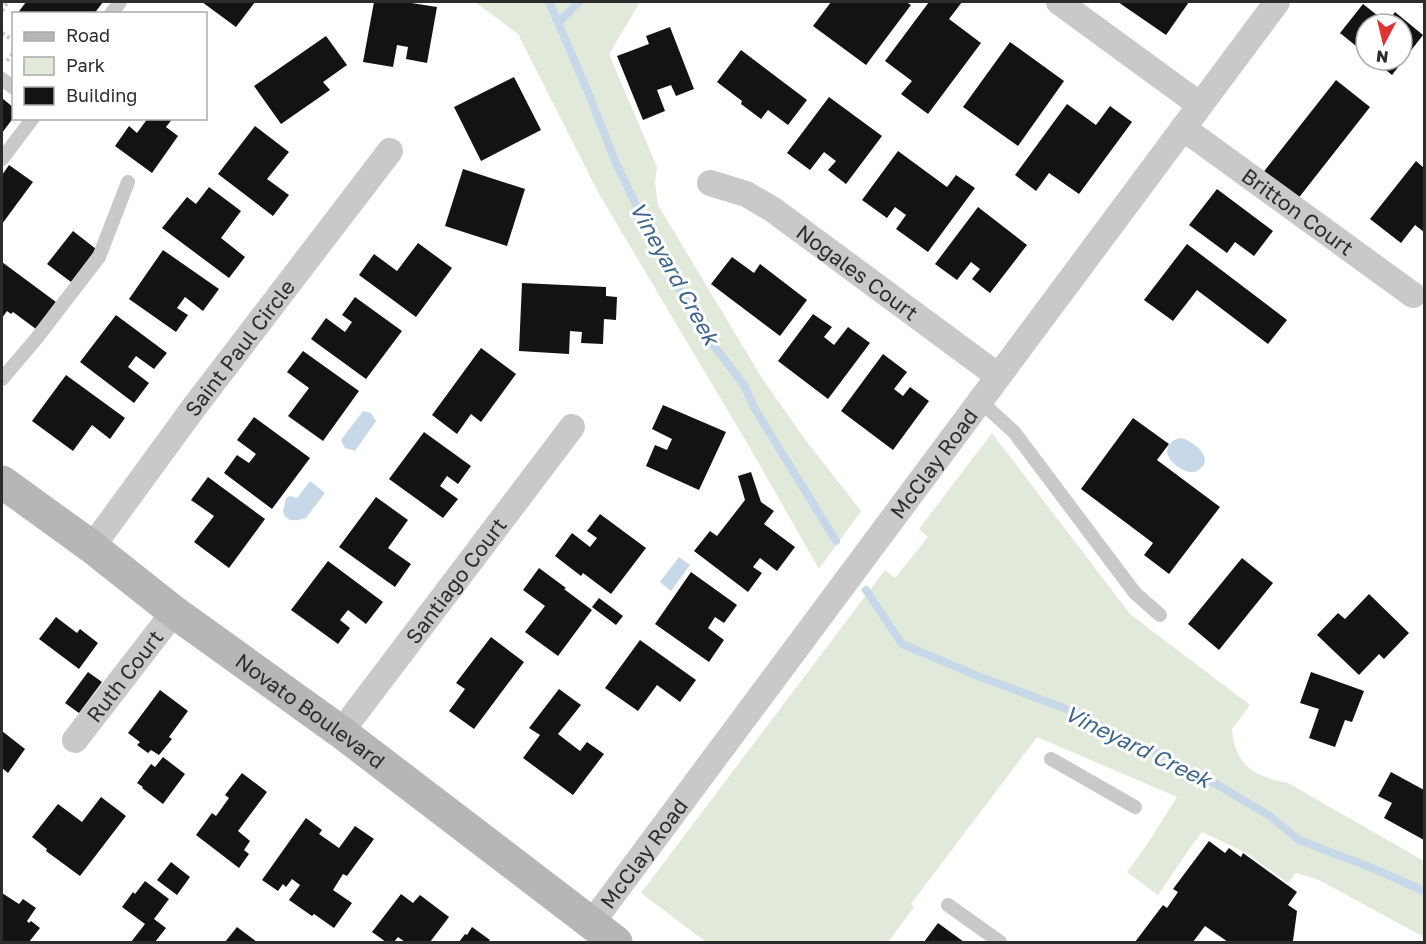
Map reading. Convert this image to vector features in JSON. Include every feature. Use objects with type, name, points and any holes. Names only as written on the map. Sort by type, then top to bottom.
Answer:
[{"type":"main road","name":"Novato Boulevard","points":[[2,482],[93,547],[174,612],[341,732],[603,933]]},
{"type":"street","points":[[1059,2],[1200,105]]},
{"type":"street","name":"McClay Road","points":[[603,933],[998,376],[1277,2]]},
{"type":"street","name":"Britton Court","points":[[1183,128],[1413,294]]},
{"type":"street","name":"Saint Paul Circle","points":[[93,547],[195,406],[390,151]]},
{"type":"street","name":"Nogales Court","points":[[710,183],[746,194],[772,209],[998,376]]},
{"type":"street","name":"Santiago Court","points":[[341,732],[572,427]]},
{"type":"street","name":"Ruth Court","points":[[75,740],[174,612]]},
{"type":"lane","points":[[2,159],[31,120]]},
{"type":"lane","points":[[2,379],[99,257],[128,182]]},
{"type":"lane","points":[[980,401],[1014,432],[1135,593],[1160,615]]},
{"type":"lane","points":[[1051,759],[1135,807]]},
{"type":"lane","points":[[948,905],[1000,942]]},
{"type":"path","points":[[2,11],[8,2]]},
{"type":"green space","points":[[475,2],[640,2],[609,54],[657,167],[655,183],[658,205],[762,378],[804,438],[861,511],[819,569],[599,194],[518,34]]},
{"type":"green space","points":[[992,433],[1130,614],[1250,705],[1232,729],[1237,752],[1248,767],[1265,777],[1288,783],[1424,861],[1424,937],[1319,880],[1296,873],[1288,883],[1246,853],[1202,832],[1158,895],[1127,872],[1177,797],[1037,737],[911,904],[914,907],[888,942],[706,942],[641,893],[885,570],[895,578],[928,537],[919,529]]},
{"type":"water","points":[[363,411],[371,413],[376,421],[355,451],[345,448],[341,440]]},
{"type":"water","points":[[1181,438],[1197,447],[1204,457],[1203,467],[1197,471],[1181,469],[1171,461],[1168,455],[1169,445]]},
{"type":"water","points":[[310,481],[325,493],[306,518],[289,520],[283,512],[286,498],[290,496],[297,498]]},
{"type":"water","points":[[679,557],[690,565],[671,591],[660,582]]},
{"type":"building","points":[[26,2],[103,2],[96,12],[18,12]]},
{"type":"building","points":[[202,2],[255,2],[236,27]]},
{"type":"building","points":[[374,2],[405,2],[437,7],[427,63],[406,59],[408,47],[397,45],[393,67],[363,62]]},
{"type":"building","points":[[831,2],[906,2],[911,5],[866,65],[813,26]]},
{"type":"building","points":[[929,2],[962,2],[949,19],[981,43],[928,114],[901,94],[912,81],[885,61]]},
{"type":"building","points":[[1118,2],[1189,2],[1166,35]]},
{"type":"building","points":[[1363,4],[1373,12],[1357,12]]},
{"type":"building","points":[[1354,15],[1354,44],[1340,33]]},
{"type":"building","points":[[670,27],[694,89],[676,96],[671,85],[657,90],[665,111],[643,120],[617,56],[649,44],[646,36]]},
{"type":"building","points":[[1414,28],[1423,35],[1414,47]]},
{"type":"building","points":[[326,36],[347,65],[323,82],[330,90],[281,124],[254,86]]},
{"type":"building","points":[[1010,42],[1064,81],[1018,146],[963,107]]},
{"type":"building","points":[[741,50],[807,100],[788,125],[768,110],[761,119],[717,82]]},
{"type":"building","points":[[514,77],[541,130],[481,161],[454,107]]},
{"type":"building","points":[[1336,80],[1370,107],[1297,200],[1262,174]]},
{"type":"building","points":[[829,97],[882,136],[846,184],[828,170],[836,161],[824,152],[810,170],[787,153]]},
{"type":"building","points":[[2,98],[12,106],[12,120],[2,133]]},
{"type":"building","points":[[1067,104],[1096,125],[1110,106],[1132,122],[1079,194],[1049,173],[1036,191],[1015,175]]},
{"type":"building","points":[[147,120],[171,120],[166,127],[178,136],[152,173],[115,146],[129,126],[137,133]]},
{"type":"building","points":[[255,126],[289,152],[267,179],[289,195],[273,216],[218,174]]},
{"type":"building","points":[[898,151],[947,187],[956,175],[975,188],[928,252],[896,229],[906,215],[895,207],[887,218],[862,200]]},
{"type":"building","points":[[1416,161],[1424,168],[1424,232],[1415,225],[1401,243],[1370,219]]},
{"type":"building","points":[[9,165],[33,182],[2,224],[2,175]]},
{"type":"building","points":[[463,169],[525,189],[507,246],[445,226]]},
{"type":"building","points":[[209,187],[241,211],[221,238],[245,257],[229,278],[162,228],[187,197],[196,204]]},
{"type":"building","points":[[1217,189],[1273,231],[1254,256],[1235,242],[1227,253],[1189,225]]},
{"type":"building","points":[[978,207],[1027,245],[990,293],[972,279],[980,269],[971,262],[957,280],[935,264]]},
{"type":"building","points":[[73,231],[96,249],[71,282],[47,264]]},
{"type":"building","points":[[418,243],[452,268],[416,317],[359,275],[374,254],[397,271]]},
{"type":"building","points":[[1187,244],[1287,320],[1268,344],[1197,290],[1173,321],[1144,300]]},
{"type":"building","points":[[163,250],[219,289],[203,311],[185,297],[177,308],[188,315],[176,332],[129,299]]},
{"type":"building","points":[[732,257],[754,273],[760,264],[807,300],[780,336],[711,284]]},
{"type":"building","points":[[2,262],[56,302],[36,329],[13,312],[11,314],[7,311],[2,318]]},
{"type":"building","points":[[522,283],[606,287],[606,296],[617,297],[616,320],[604,319],[603,344],[581,343],[582,332],[570,331],[569,354],[519,351]]},
{"type":"building","points":[[355,297],[402,331],[366,379],[311,339],[326,318],[345,332],[352,322],[342,315]]},
{"type":"building","points":[[813,314],[832,327],[824,337],[834,345],[848,327],[870,343],[828,399],[778,361]]},
{"type":"building","points":[[116,315],[167,353],[154,369],[136,356],[128,367],[149,383],[134,403],[80,362]]},
{"type":"building","points":[[481,348],[516,374],[481,422],[471,414],[457,434],[432,415]]},
{"type":"building","points":[[303,351],[359,391],[323,441],[288,416],[309,388],[287,372]]},
{"type":"building","points":[[883,354],[907,372],[894,389],[903,396],[910,387],[929,401],[893,450],[841,411]]},
{"type":"building","points":[[66,375],[125,418],[110,439],[92,425],[73,451],[32,421]]},
{"type":"building","points":[[663,405],[726,432],[699,490],[646,466],[655,445],[667,450],[672,439],[652,429]]},
{"type":"building","points":[[254,417],[310,458],[272,509],[224,473],[237,455],[249,463],[256,454],[237,440]]},
{"type":"building","points":[[1133,418],[1169,444],[1157,460],[1220,507],[1169,574],[1144,555],[1153,543],[1081,489]]},
{"type":"building","points":[[424,432],[471,466],[458,484],[447,476],[440,486],[458,499],[443,518],[389,479]]},
{"type":"building","points":[[751,472],[761,502],[774,511],[764,524],[795,547],[777,571],[760,558],[753,567],[762,573],[748,592],[694,551],[710,531],[717,536],[745,500],[738,476]]},
{"type":"building","points":[[208,477],[265,519],[229,568],[194,542],[214,516],[191,500]]},
{"type":"building","points":[[376,497],[408,520],[388,548],[411,564],[395,587],[339,547]]},
{"type":"building","points":[[600,514],[646,548],[611,594],[583,573],[581,576],[555,556],[572,533],[590,547],[597,538],[587,531]]},
{"type":"building","points":[[1242,558],[1273,583],[1219,650],[1188,624]]},
{"type":"building","points":[[328,561],[383,602],[366,624],[348,610],[340,620],[350,628],[338,644],[291,610]]},
{"type":"building","points":[[539,568],[592,610],[558,656],[525,632],[545,606],[523,590]]},
{"type":"building","points":[[691,572],[737,605],[724,623],[715,617],[708,628],[724,640],[709,662],[655,624]]},
{"type":"building","points":[[1369,594],[1409,633],[1384,659],[1379,654],[1359,675],[1317,635],[1338,613],[1345,619]]},
{"type":"building","points":[[599,598],[623,616],[616,625],[592,607]]},
{"type":"building","points":[[56,617],[77,633],[80,629],[98,643],[79,669],[39,639]]},
{"type":"building","points":[[491,637],[524,662],[474,729],[449,711],[465,689],[456,683]]},
{"type":"building","points":[[640,640],[696,680],[680,702],[657,685],[638,711],[605,688]]},
{"type":"building","points":[[88,672],[102,682],[79,713],[65,703]]},
{"type":"building","points":[[1311,672],[1364,691],[1352,722],[1345,720],[1335,747],[1309,738],[1319,709],[1300,703]]},
{"type":"building","points":[[559,689],[581,705],[558,734],[580,751],[587,742],[604,754],[573,795],[523,758],[540,735],[529,728]]},
{"type":"building","points":[[160,690],[188,711],[169,737],[172,739],[159,755],[151,750],[148,753],[137,745],[140,742],[128,733]]},
{"type":"building","points":[[2,731],[25,749],[8,773],[2,768]]},
{"type":"building","points":[[163,757],[185,774],[163,804],[137,783],[151,764],[155,767]]},
{"type":"building","points":[[1391,772],[1424,790],[1424,840],[1384,818],[1392,803],[1378,796]]},
{"type":"building","points":[[242,773],[267,792],[238,831],[250,841],[244,850],[249,854],[239,868],[196,835],[212,813],[216,816],[229,798],[225,795]]},
{"type":"building","points":[[101,797],[126,816],[80,876],[46,851],[47,849],[32,837],[58,804],[82,822]]},
{"type":"building","points":[[306,818],[322,830],[319,834],[339,848],[355,826],[374,839],[347,876],[343,874],[333,890],[352,903],[334,928],[289,900],[300,885],[292,879],[286,887],[283,884],[278,891],[262,880]]},
{"type":"building","points":[[1209,841],[1225,853],[1229,848],[1241,857],[1243,853],[1297,892],[1288,905],[1297,911],[1293,941],[1228,942],[1205,926],[1193,942],[1135,942],[1163,905],[1167,908],[1178,892],[1173,889]]},
{"type":"building","points":[[171,862],[190,877],[177,895],[157,880]]},
{"type":"building","points":[[145,881],[169,899],[154,919],[166,928],[155,942],[131,942],[145,924],[122,907]]},
{"type":"building","points":[[2,893],[19,904],[23,899],[36,908],[27,921],[29,923],[31,921],[40,928],[29,942],[2,942]]},
{"type":"building","points":[[401,894],[413,903],[420,895],[449,917],[430,942],[405,942],[398,937],[394,942],[386,942],[372,932]]},
{"type":"building","points":[[938,923],[964,942],[924,942]]},
{"type":"building","points":[[237,927],[257,942],[225,942]]},
{"type":"building","points":[[472,927],[490,940],[488,942],[459,942]]},
{"type":"waterway","name":"Vineyard Creek","points":[[549,2],[615,161],[683,296],[712,343],[744,385],[755,409],[836,541]]},
{"type":"waterway","points":[[559,22],[579,2]]},
{"type":"waterway","name":"Vineyard Creek","points":[[866,590],[902,644],[978,676],[1064,708],[1216,784],[1270,816],[1299,840],[1424,891]]}]
